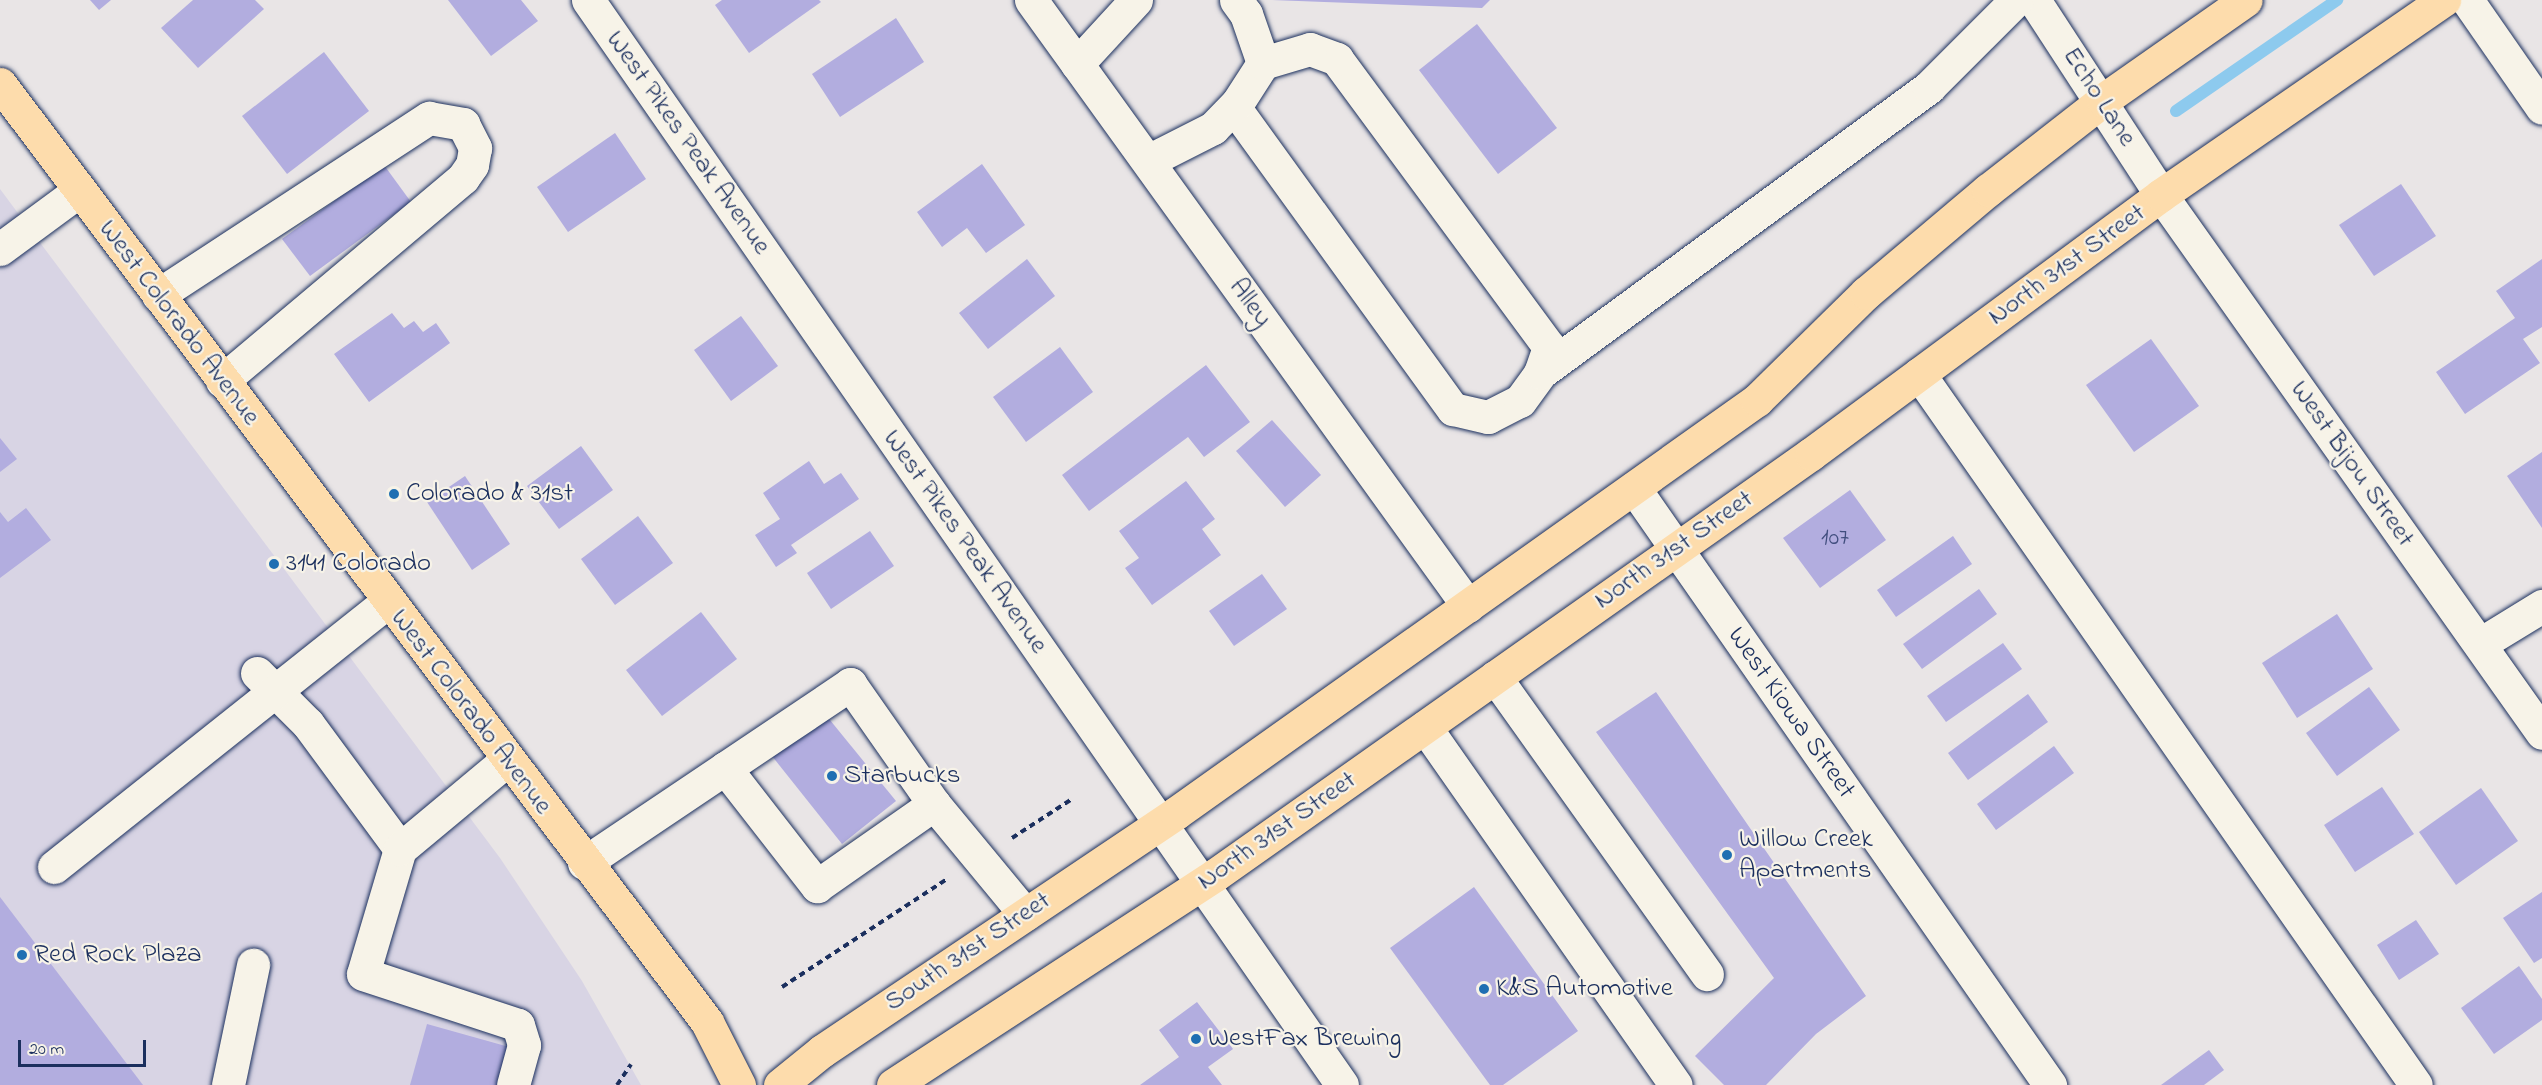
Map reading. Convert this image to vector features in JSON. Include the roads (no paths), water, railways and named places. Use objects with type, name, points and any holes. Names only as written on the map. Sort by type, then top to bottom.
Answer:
[{"type":"main road","points":[[1160,824],[1757,400],[1866,293],[2103,100],[2246,0]]},
{"type":"main road","name":"North 31st Street","points":[[893,1085],[1202,884],[1919,374],[2162,195],[2444,0]]},
{"type":"main road","name":"West Colorado Avenue","points":[[0,84],[584,863],[707,1022],[739,1085]]},
{"type":"main road","name":"South 31st Street","points":[[780,1085],[822,1051],[1160,824]]},
{"type":"street","name":"West Pikes Peak Avenue","points":[[588,0],[1342,1085]]},
{"type":"street","name":"Alley","points":[[1031,0],[1468,606]]},
{"type":"street","points":[[1077,64],[1136,0]]},
{"type":"street","points":[[1236,0],[1246,14],[1263,63]]},
{"type":"street","points":[[1540,373],[1929,87],[2016,0]]},
{"type":"street","name":"Echo Lane","points":[[2034,0],[2103,100],[2162,195]]},
{"type":"street","points":[[2468,0],[2542,108]]},
{"type":"street","points":[[1148,161],[1213,128],[1234,107],[1263,63],[1310,49],[1337,59],[1549,347],[1540,373],[1520,401],[1488,417],[1453,409],[1234,107]]},
{"type":"street","points":[[158,295],[429,118],[463,124],[475,148],[472,165],[463,178],[222,381]]},
{"type":"street","points":[[0,249],[80,190]]},
{"type":"street","name":"West Bijou Street","points":[[2162,195],[2542,733]]},
{"type":"street","points":[[1919,374],[2416,1085]]},
{"type":"street","name":"West Kiowa Street","points":[[1634,488],[2050,1085]]},
{"type":"street","points":[[54,867],[266,682],[388,601]]},
{"type":"street","points":[[2480,644],[2542,606]]},
{"type":"street","points":[[1495,677],[1707,974]]},
{"type":"street","points":[[266,682],[308,724],[400,849]]},
{"type":"street","points":[[584,863],[850,684],[934,804],[1025,914]]},
{"type":"street","points":[[1425,727],[1676,1085]]},
{"type":"street","points":[[507,760],[400,849],[363,974],[518,1024],[524,1045],[513,1085]]},
{"type":"street","points":[[725,768],[817,886],[934,804]]},
{"type":"street","points":[[228,1085],[253,965]]},
{"type":"waterway","points":[[2176,111],[2337,0]]},
{"type":"place","name":"Colorado & 31st","points":[[394,494]]},
{"type":"place","name":"3141 Colorado","points":[[274,564]]},
{"type":"place","name":"Starbucks","points":[[832,776]]},
{"type":"place","name":"Willow Creek Apartments","points":[[1727,855]]},
{"type":"place","name":"Red Rock Plaza","points":[[22,955]]},
{"type":"place","name":"K&S Automotive","points":[[1484,989]]},
{"type":"place","name":"WestFax Brewing","points":[[1196,1039]]}]
